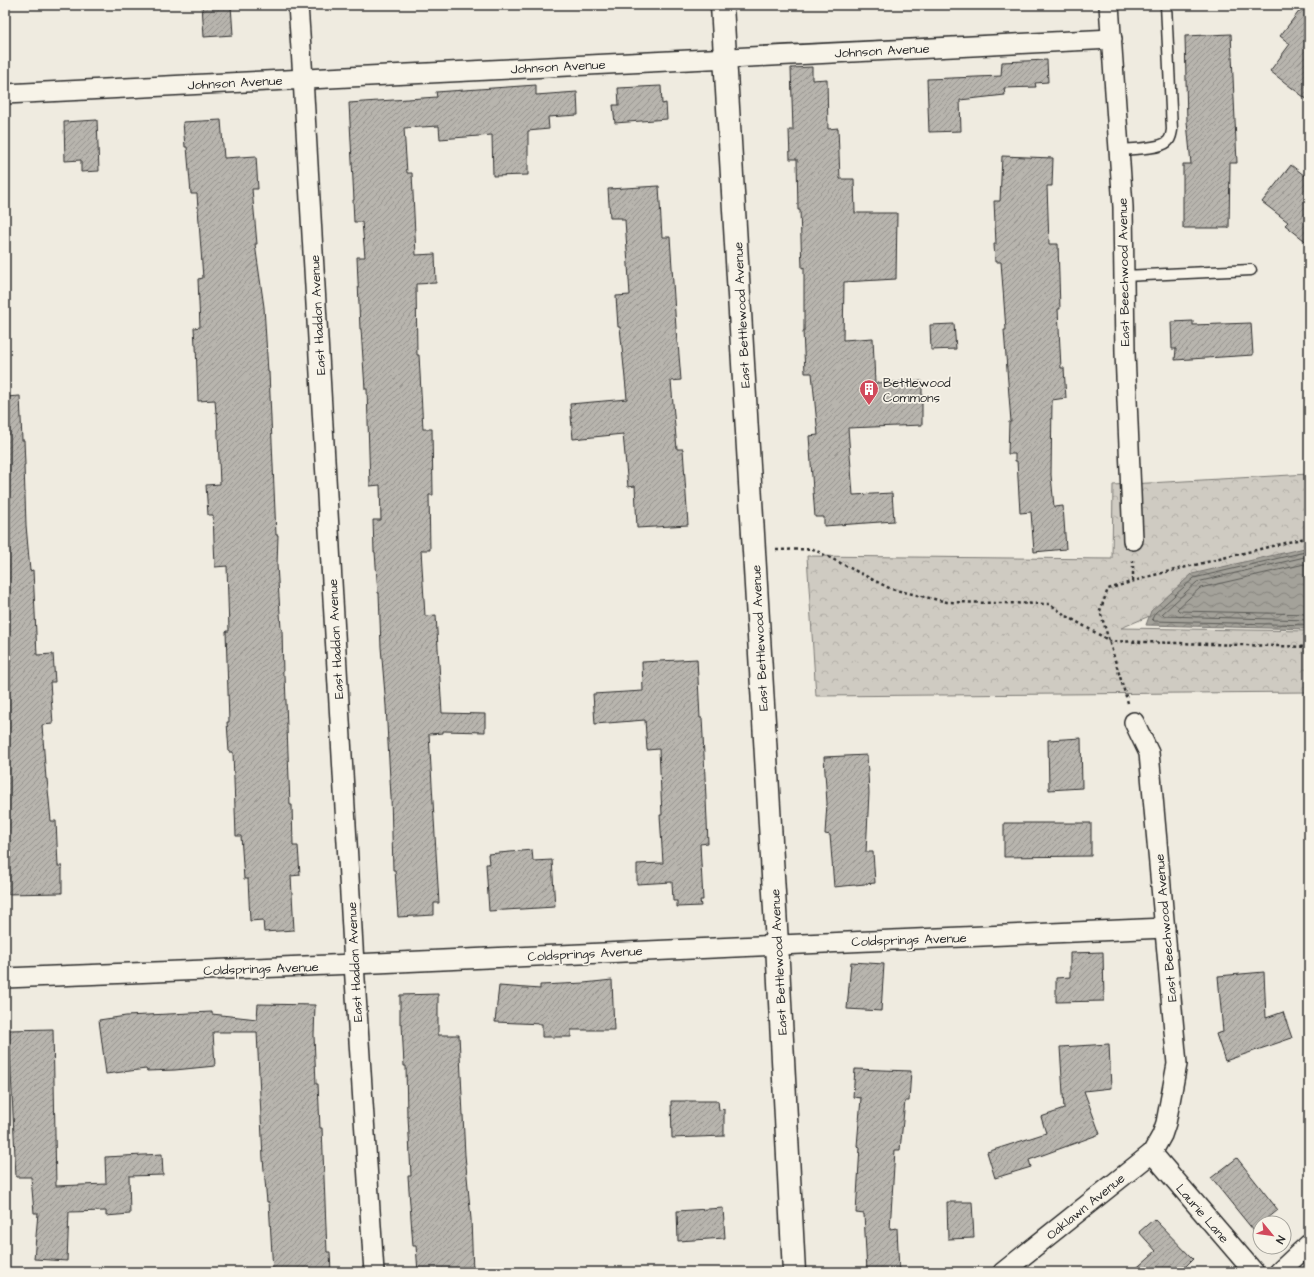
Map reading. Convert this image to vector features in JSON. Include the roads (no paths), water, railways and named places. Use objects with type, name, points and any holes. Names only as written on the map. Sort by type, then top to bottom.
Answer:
[{"type":"street","name":"East Haddon Avenue","points":[[298,5],[354,964],[374,1272]]},
{"type":"street","name":"East Bettlewood Avenue","points":[[722,5],[777,944],[794,1272]]},
{"type":"street","name":"East Beechwood Avenue","points":[[1109,5],[1123,207],[1125,353],[1133,540]]},
{"type":"street","name":"Johnson Avenue","points":[[5,94],[1112,39]]},
{"type":"street","name":"East Beechwood Avenue","points":[[1134,722],[1149,753],[1176,1064],[1166,1123],[1162,1136]]},
{"type":"street","name":"Coldsprings Avenue","points":[[5,978],[1165,928]]},
{"type":"street","name":"Oaklawn Avenue","points":[[1003,1272],[1152,1153],[1162,1136]]},
{"type":"street","name":"Laurie Lane","points":[[1152,1153],[1254,1272]]},
{"type":"street","points":[[1279,1272],[1309,1244]]},
{"type":"lane","points":[[1119,150],[1160,146],[1167,142],[1171,136],[1172,130],[1166,5]]},
{"type":"lane","points":[[1124,276],[1251,270]]},
{"type":"water","points":[[1309,547],[1309,629],[1146,625],[1151,611],[1192,574]]},
{"type":"place","name":"Bettlewood Commons","points":[[869,406]]}]
